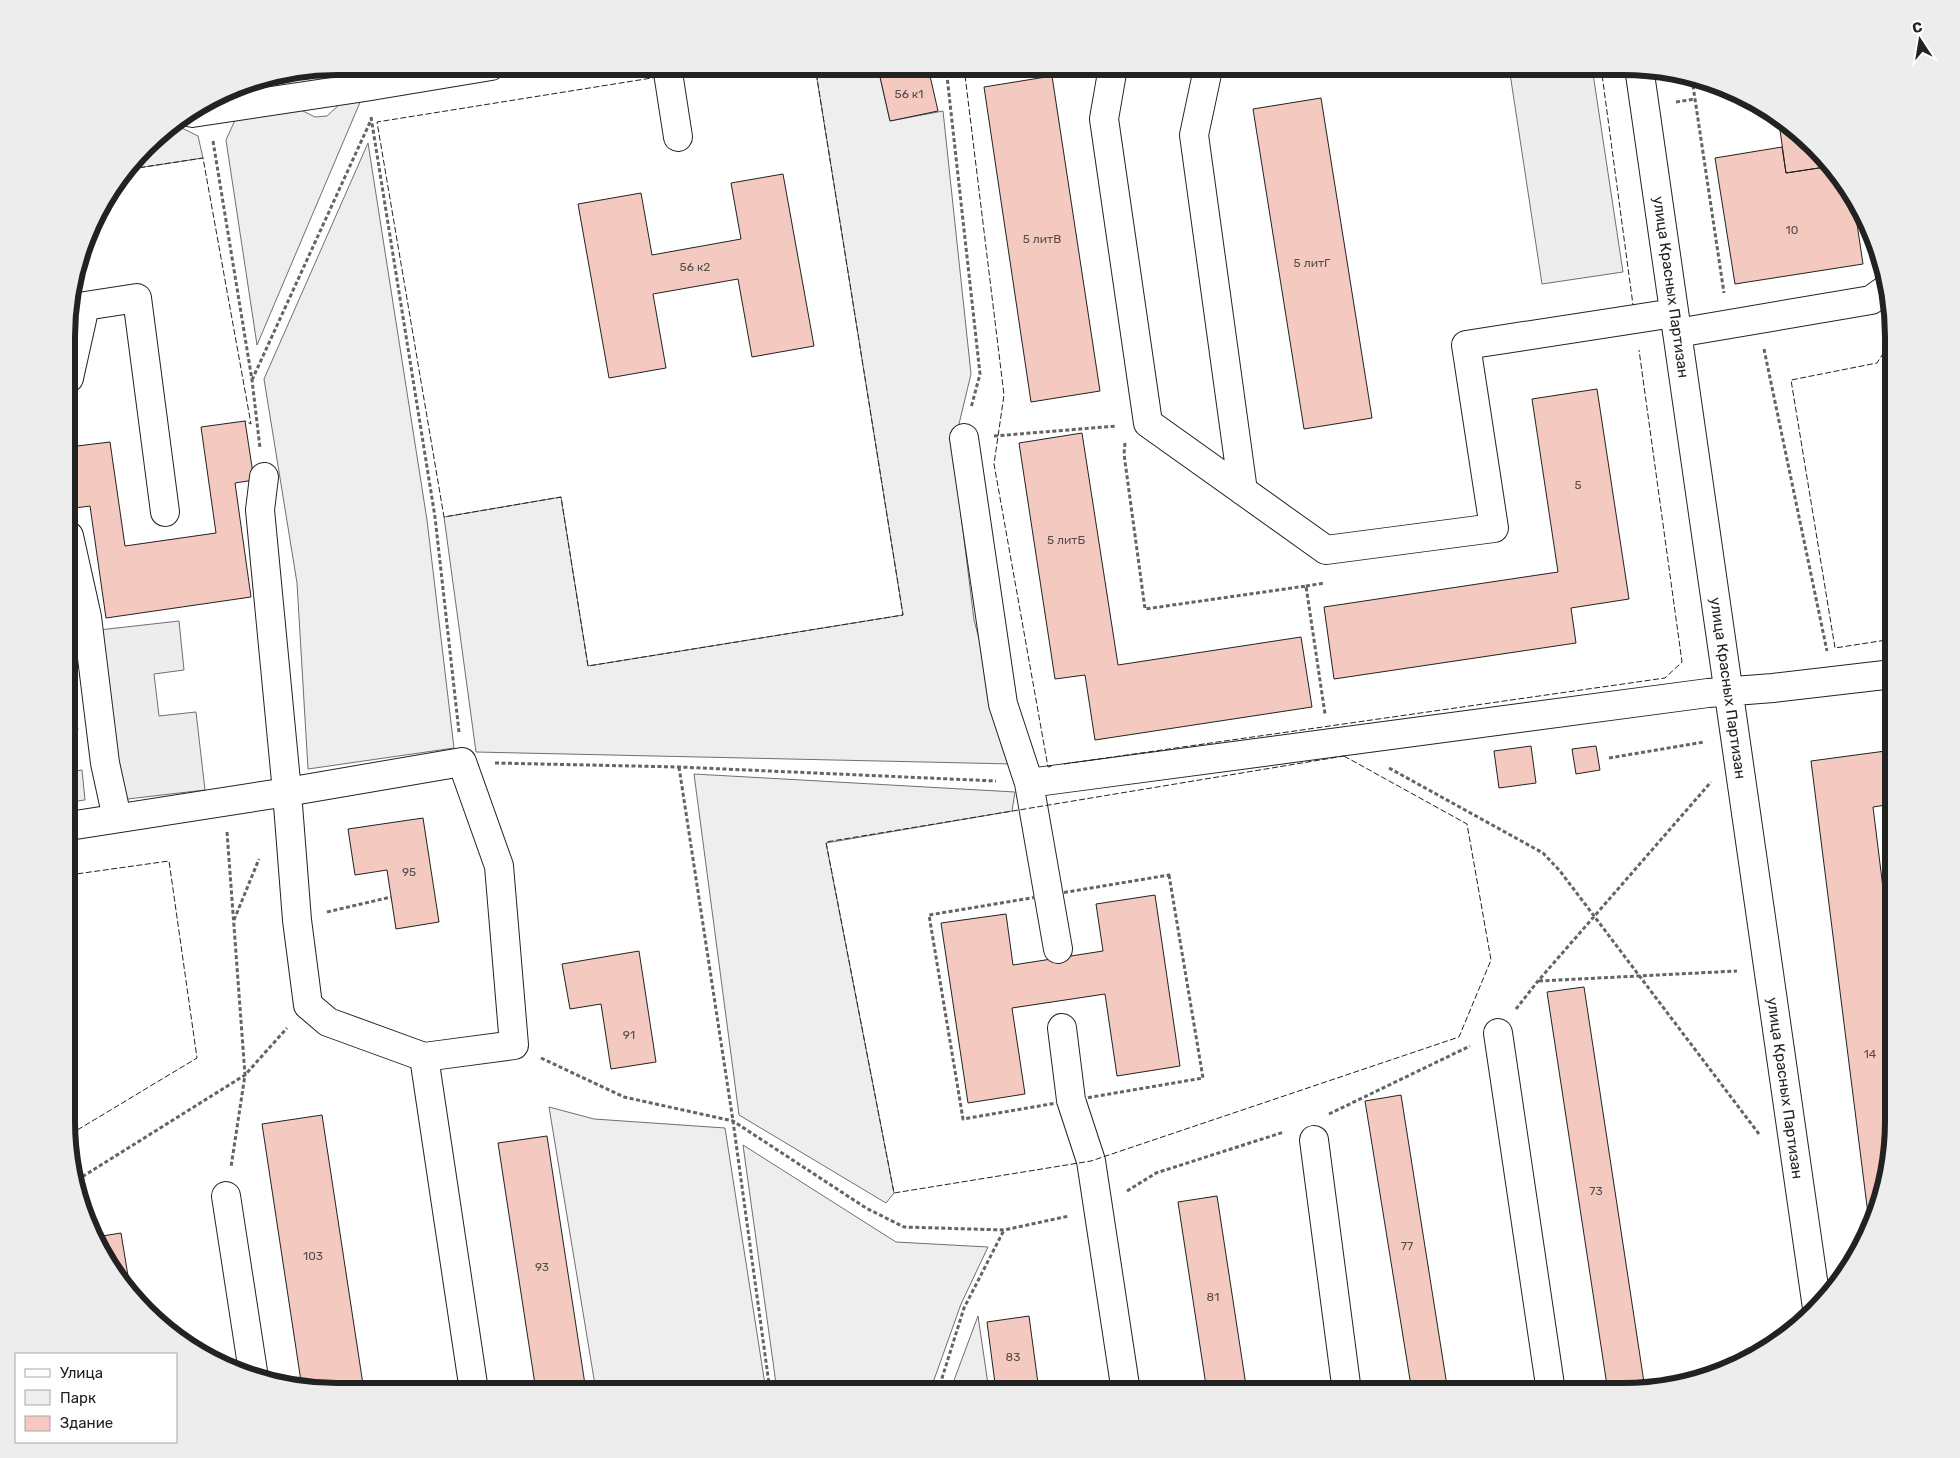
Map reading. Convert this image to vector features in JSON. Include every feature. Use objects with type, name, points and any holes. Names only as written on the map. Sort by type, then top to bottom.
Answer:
[{"type":"street","points":[[206,110],[437,75]]},
{"type":"street","points":[[668,75],[678,137]]},
{"type":"street","points":[[1112,75],[1104,119],[1148,423],[1326,550],[1494,528],[1466,345],[1676,323],[1758,319],[1871,300],[1881,293]]},
{"type":"street","points":[[1207,75],[1194,135],[1243,491]]},
{"type":"street","name":"улица Красных Партизан","points":[[1640,76],[1816,1298]]},
{"type":"street","points":[[75,348],[85,306],[137,298],[165,512]]},
{"type":"street","points":[[964,438],[1003,704],[1030,783],[1058,949]]},
{"type":"street","points":[[75,825],[287,792],[462,762],[499,866],[514,1045],[424,1058],[328,1022],[308,1004],[297,920],[287,792],[260,510],[264,477]]},
{"type":"street","points":[[75,562],[87,617],[105,763],[117,818]]},
{"type":"street","points":[[1030,783],[1729,691],[1885,675]]},
{"type":"street","points":[[1062,1028],[1071,1100],[1091,1161],[1125,1383]]},
{"type":"street","points":[[1498,1033],[1550,1383]]},
{"type":"street","points":[[424,1058],[473,1383]]},
{"type":"street","points":[[1309,1129],[1346,1383]]},
{"type":"street","points":[[226,1196],[253,1369]]},
{"type":"path","points":[[947,75],[980,374],[964,438],[1148,423]]},
{"type":"path","points":[[1693,85],[1725,302]]},
{"type":"path","points":[[365,87],[372,119],[435,518],[462,762],[680,768],[1030,783]]},
{"type":"path","points":[[1671,102],[1695,99]]},
{"type":"path","points":[[200,113],[252,380],[264,477]]},
{"type":"path","points":[[252,380],[372,119]]},
{"type":"path","points":[[1758,319],[1833,681]]},
{"type":"path","points":[[1609,758],[1705,742]]},
{"type":"path","points":[[1388,767],[1543,853],[1560,871],[1763,1139]]},
{"type":"path","points":[[680,768],[733,1121],[769,1383]]},
{"type":"path","points":[[1716,776],[1538,981],[1737,971]]},
{"type":"path","points":[[224,802],[245,1075],[226,1196]]},
{"type":"path","points":[[297,920],[391,897]]},
{"type":"path","points":[[81,1177],[245,1075],[308,1004]]},
{"type":"path","points":[[514,1045],[624,1096],[733,1121],[866,1208],[904,1227],[1004,1230],[1099,1209],[1156,1173],[1309,1129],[1498,1033]]},
{"type":"path","points":[[941,1383],[964,1308],[1004,1230]]},
{"type":"green space","points":[[816,75],[890,75],[880,77],[890,121],[943,111],[971,374],[953,449],[974,620],[1013,764],[476,752],[444,517],[561,497],[588,666],[903,615]]},
{"type":"green space","points":[[361,100],[257,345],[226,140],[236,118],[297,108],[315,117],[327,116],[340,104]]},
{"type":"green space","points":[[182,128],[198,136],[203,158],[136,168],[164,140],[177,129]]},
{"type":"green space","points":[[368,143],[427,520],[454,748],[308,769],[297,583],[264,379]]},
{"type":"green space","points":[[75,712],[78,730],[75,730]]},
{"type":"green space","points":[[694,774],[1015,792],[1012,811],[826,843],[894,1193],[886,1203],[739,1115]]},
{"type":"green space","points":[[549,1107],[594,1119],[725,1128],[765,1383],[595,1383]]},
{"type":"green space","points":[[743,1145],[896,1242],[988,1247],[961,1304],[933,1383],[776,1383]]},
{"type":"green space","points":[[978,1316],[988,1383],[953,1383]]},
{"type":"shaded area","points":[[1510,75],[1593,75],[1623,272],[1542,284]]},
{"type":"shaded area","points":[[179,621],[184,670],[154,674],[159,716],[196,712],[205,790],[119,800],[99,630]]},
{"type":"shaded area","points":[[82,770],[85,800],[75,801],[75,771]]},
{"type":"building","points":[[890,75],[930,75],[938,111],[890,121],[880,77]]},
{"type":"building","points":[[1052,76],[1100,391],[1031,402],[984,87]]},
{"type":"building","points":[[1321,98],[1372,418],[1304,429],[1253,109]]},
{"type":"building","points":[[1779,126],[1823,167],[1786,173]]},
{"type":"building","points":[[1782,147],[1786,173],[1823,167],[1841,191],[1856,217],[1863,264],[1735,284],[1715,158]]},
{"type":"building","points":[[783,174],[814,346],[752,357],[738,279],[653,294],[666,368],[609,378],[578,204],[641,193],[652,255],[741,239],[731,183]]},
{"type":"building","points":[[1597,389],[1629,599],[1571,608],[1576,643],[1334,679],[1324,607],[1558,572],[1532,399]]},
{"type":"building","points":[[245,421],[254,480],[235,483],[251,597],[106,618],[90,506],[75,508],[75,446],[110,442],[125,546],[216,533],[201,427]]},
{"type":"building","points":[[1082,433],[1118,665],[1301,637],[1312,707],[1095,740],[1085,675],[1055,679],[1019,443]]},
{"type":"building","points":[[1531,746],[1536,783],[1499,788],[1494,751]]},
{"type":"building","points":[[1596,746],[1600,770],[1576,774],[1572,749]]},
{"type":"building","points":[[1885,751],[1885,805],[1873,807],[1885,904],[1885,1121],[1883,1156],[1876,1189],[1868,1214],[1811,761]]},
{"type":"building","points":[[423,818],[439,922],[396,929],[387,870],[355,875],[348,829]]},
{"type":"building","points":[[1155,895],[1180,1066],[1117,1076],[1105,994],[1012,1008],[1025,1094],[968,1103],[941,923],[1006,914],[1013,965],[1103,951],[1096,904]]},
{"type":"building","points":[[639,951],[656,1062],[611,1069],[601,1004],[570,1009],[562,964]]},
{"type":"building","points":[[1584,987],[1644,1382],[1607,1383],[1547,992]]},
{"type":"building","points":[[1401,1095],[1447,1383],[1411,1383],[1365,1101]]},
{"type":"building","points":[[322,1115],[363,1383],[301,1381],[262,1124]]},
{"type":"building","points":[[547,1136],[585,1383],[535,1383],[498,1143]]},
{"type":"building","points":[[1217,1196],[1246,1383],[1206,1383],[1178,1202]]},
{"type":"building","points":[[121,1233],[129,1281],[119,1267],[102,1236]]},
{"type":"building","points":[[1029,1316],[1038,1383],[995,1383],[987,1322]]},
{"type":"fence","points":[[658,77],[377,122],[444,517],[561,497],[588,666],[903,615],[816,75]]},
{"type":"fence","points":[[965,75],[1004,395],[994,464],[1048,767],[1052,766]]},
{"type":"fence","points":[[1602,75],[1633,305]]},
{"type":"fence","points":[[136,168],[203,158],[251,424],[245,421]]},
{"type":"fence","points":[[1064,764],[1665,678],[1682,662],[1639,350]]},
{"type":"fence","points":[[1885,350],[1877,363],[1791,380],[1835,648],[1885,640]]},
{"type":"fence","points":[[1344,756],[1467,824],[1491,960],[1459,1037],[1091,1161],[894,1193],[826,842],[1344,756]]},
{"type":"fence","points":[[75,874],[169,861],[197,1058],[76,1131]]}]
